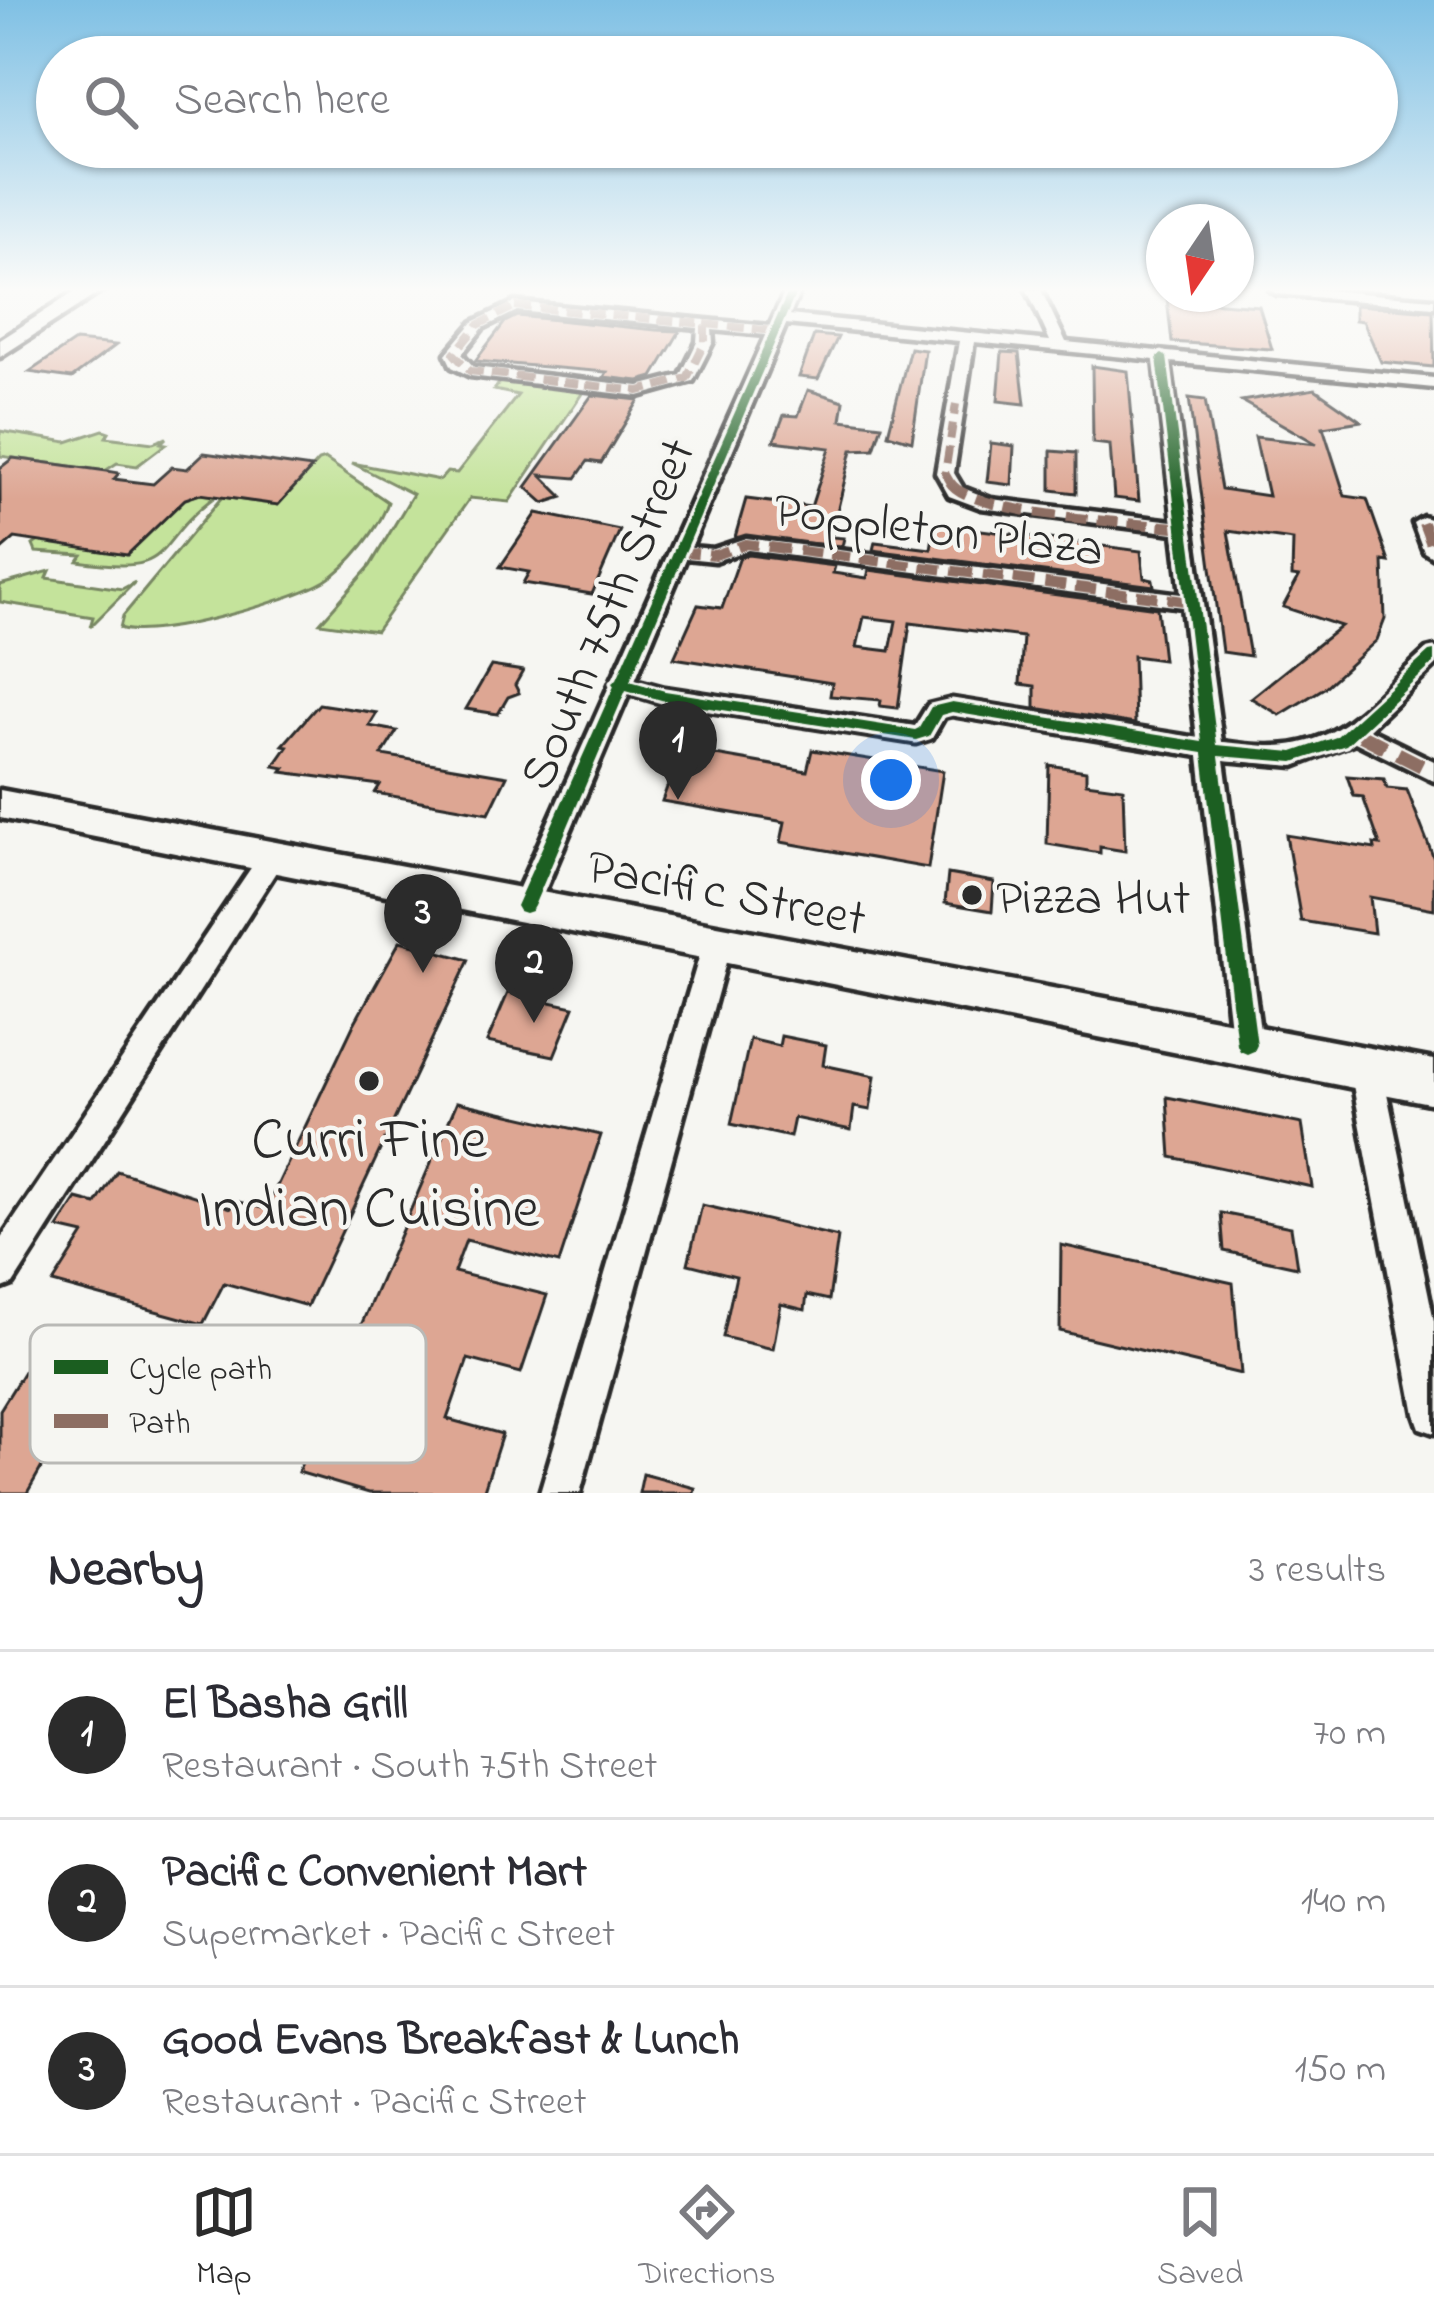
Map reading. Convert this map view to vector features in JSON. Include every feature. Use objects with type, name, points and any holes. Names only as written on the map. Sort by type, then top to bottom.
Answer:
[{"type":"main road","name":"Pacific Street","points":[[0,804],[1434,1082]]},
{"type":"street","points":[[459,360],[470,371],[639,391],[687,378],[696,360]]},
{"type":"street","name":"South 75th Street","points":[[524,906],[762,360]]},
{"type":"street","points":[[963,360],[945,473],[956,492],[988,504],[1183,528]]},
{"type":"street","points":[[1162,360],[1247,1046]]},
{"type":"street","points":[[1190,360],[1434,383]]},
{"type":"street","points":[[1423,523],[1434,552]]},
{"type":"street","name":"Poppleton Plaza","points":[[677,551],[715,555],[746,544],[1192,602]]},
{"type":"street","points":[[619,683],[665,696],[916,734],[924,732],[936,711],[952,707],[1294,757],[1336,744],[1354,731],[1434,655]]},
{"type":"street","points":[[1354,731],[1434,772]]},
{"type":"street","points":[[0,1271],[272,857]]},
{"type":"street","points":[[560,1493],[717,944]]},
{"type":"street","points":[[1366,1069],[1434,1414]]},
{"type":"green space","points":[[500,382],[583,392],[509,502],[470,498],[376,631],[320,623],[370,566],[413,494],[352,463],[440,480],[447,472],[457,473],[518,395],[494,390]]},
{"type":"green space","points":[[0,431],[67,442],[109,432],[106,437],[153,443],[166,438],[161,443],[166,444],[137,466],[117,463],[105,471],[0,456]]},
{"type":"green space","points":[[325,459],[388,502],[371,535],[334,575],[284,598],[191,624],[120,628],[123,616],[222,497],[278,505]]},
{"type":"green space","points":[[216,496],[149,561],[111,565],[78,561],[82,555],[36,552],[33,545],[43,538],[127,555],[185,499]]},
{"type":"green space","points":[[50,571],[47,578],[122,589],[135,582],[90,627],[93,617],[0,602],[0,585]]},
{"type":"building","points":[[47,360],[96,360],[72,378],[29,372]]},
{"type":"building","points":[[663,360],[653,377],[639,381],[604,377],[607,372],[475,361]]},
{"type":"building","points":[[805,360],[827,360],[818,379],[799,377]]},
{"type":"building","points":[[907,360],[924,360],[912,441],[888,434]]},
{"type":"building","points":[[1001,360],[1020,360],[1025,404],[998,401]]},
{"type":"building","points":[[1434,360],[1434,367],[1381,362]]},
{"type":"building","points":[[1092,366],[1128,371],[1139,501],[1114,498],[1110,445],[1093,443]]},
{"type":"building","points":[[1315,389],[1361,421],[1323,427],[1345,496],[1367,499],[1389,562],[1383,561],[1385,619],[1377,640],[1324,688],[1280,715],[1251,698],[1341,626],[1283,607],[1299,577],[1292,576],[1293,540],[1228,531],[1250,656],[1222,652],[1189,398],[1205,400],[1221,489],[1268,496],[1255,437],[1317,444],[1241,401]]},
{"type":"building","points":[[808,390],[844,401],[841,420],[882,425],[874,449],[852,450],[831,537],[844,538],[842,546],[735,537],[746,499],[811,507],[830,448],[774,441],[784,415],[798,416]]},
{"type":"building","points":[[592,395],[639,400],[601,463],[588,461],[576,478],[541,475],[563,497],[544,503],[526,487]]},
{"type":"building","points":[[991,443],[1014,446],[1012,485],[987,482]]},
{"type":"building","points":[[1051,451],[1076,453],[1076,493],[1051,490]]},
{"type":"building","points":[[204,453],[312,468],[278,505],[200,494],[185,499],[127,555],[15,538],[0,551],[0,468],[13,458],[119,473],[114,479],[153,484],[172,467],[187,469]]},
{"type":"building","points":[[537,513],[620,530],[592,594],[523,583],[529,572],[500,567]]},
{"type":"building","points":[[935,524],[1141,551],[1144,578],[1153,580],[1154,586],[873,550],[875,542],[931,549]]},
{"type":"building","points":[[740,557],[835,566],[833,573],[867,578],[869,570],[1157,608],[1163,660],[1133,656],[1135,724],[1035,708],[1035,686],[1020,684],[1023,637],[910,623],[898,708],[880,706],[881,700],[830,696],[832,683],[674,658],[698,605],[722,608]],"holes":[[[864,617],[896,621],[890,651],[857,647]]]},
{"type":"building","points":[[491,666],[523,671],[515,685],[519,693],[508,697],[498,714],[466,709]]},
{"type":"building","points":[[319,704],[377,713],[369,726],[397,731],[382,755],[507,776],[489,813],[375,793],[380,785],[282,772],[285,768],[274,766],[288,746],[283,745]]},
{"type":"building","points":[[681,749],[807,771],[812,750],[943,771],[928,868],[781,842],[785,822],[662,801]]},
{"type":"building","points":[[1049,765],[1086,771],[1086,783],[1123,788],[1125,851],[1100,847],[1100,853],[1047,844]]},
{"type":"building","points":[[1347,776],[1384,779],[1387,788],[1407,790],[1434,859],[1434,909],[1370,897],[1374,933],[1301,921],[1286,835],[1375,849],[1374,844],[1380,845],[1363,797],[1354,796]]},
{"type":"building","points":[[948,874],[994,882],[992,911],[945,903]]},
{"type":"building","points":[[400,941],[469,960],[307,1306],[224,1283],[203,1324],[53,1283],[84,1234],[58,1228],[77,1199],[96,1204],[117,1171],[231,1208],[235,1201],[266,1209],[354,1024]]},
{"type":"building","points":[[508,993],[574,1007],[554,1056],[487,1042]]},
{"type":"building","points":[[781,1036],[826,1045],[823,1065],[875,1076],[870,1110],[854,1107],[851,1130],[794,1118],[790,1137],[731,1124],[750,1039],[779,1046]]},
{"type":"building","points":[[1167,1097],[1302,1124],[1312,1187],[1171,1157]]},
{"type":"building","points":[[457,1102],[601,1135],[559,1263],[466,1240],[454,1272],[547,1295],[521,1373],[468,1359],[447,1419],[502,1434],[483,1493],[369,1493],[298,1472],[302,1463],[426,1463],[426,1325],[361,1325]]},
{"type":"building","points":[[702,1205],[838,1237],[829,1300],[807,1295],[805,1310],[781,1304],[773,1349],[723,1337],[736,1276],[688,1264]]},
{"type":"building","points":[[1221,1213],[1291,1227],[1297,1267],[1224,1251]]},
{"type":"building","points":[[1061,1245],[1233,1283],[1241,1374],[1060,1331]]},
{"type":"building","points":[[30,1362],[30,1463],[44,1463],[27,1493],[0,1493],[0,1410]]},
{"type":"building","points":[[643,1474],[695,1488],[694,1493],[639,1493]]},
{"type":"marked path","points":[[456,360],[470,371],[639,391],[687,378],[696,360]]},
{"type":"marked path","points":[[956,404],[945,473],[956,492],[988,504],[1183,528]]},
{"type":"marked path","points":[[1423,523],[1434,552]]},
{"type":"marked path","points":[[677,551],[715,555],[746,544],[1192,602]]},
{"type":"marked path","points":[[1353,731],[1434,772]]},
{"type":"cycle path","points":[[525,906],[763,360]]},
{"type":"cycle path","points":[[1162,360],[1247,1045]]},
{"type":"cycle path","points":[[619,683],[665,696],[916,735],[924,732],[936,711],[952,707],[1235,753],[1294,757],[1341,741],[1434,655]]},
{"type":"place","name":"El Basha Grill","points":[[678,800]]},
{"type":"place","name":"Pizza Hut","points":[[972,895]]},
{"type":"place","name":"Good Evans Breakfast & Lunch","points":[[423,973]]},
{"type":"place","name":"Pacific Convenient Mart","points":[[534,1023]]},
{"type":"place","name":"Curri Fine Indian Cuisine","points":[[369,1081]]}]
